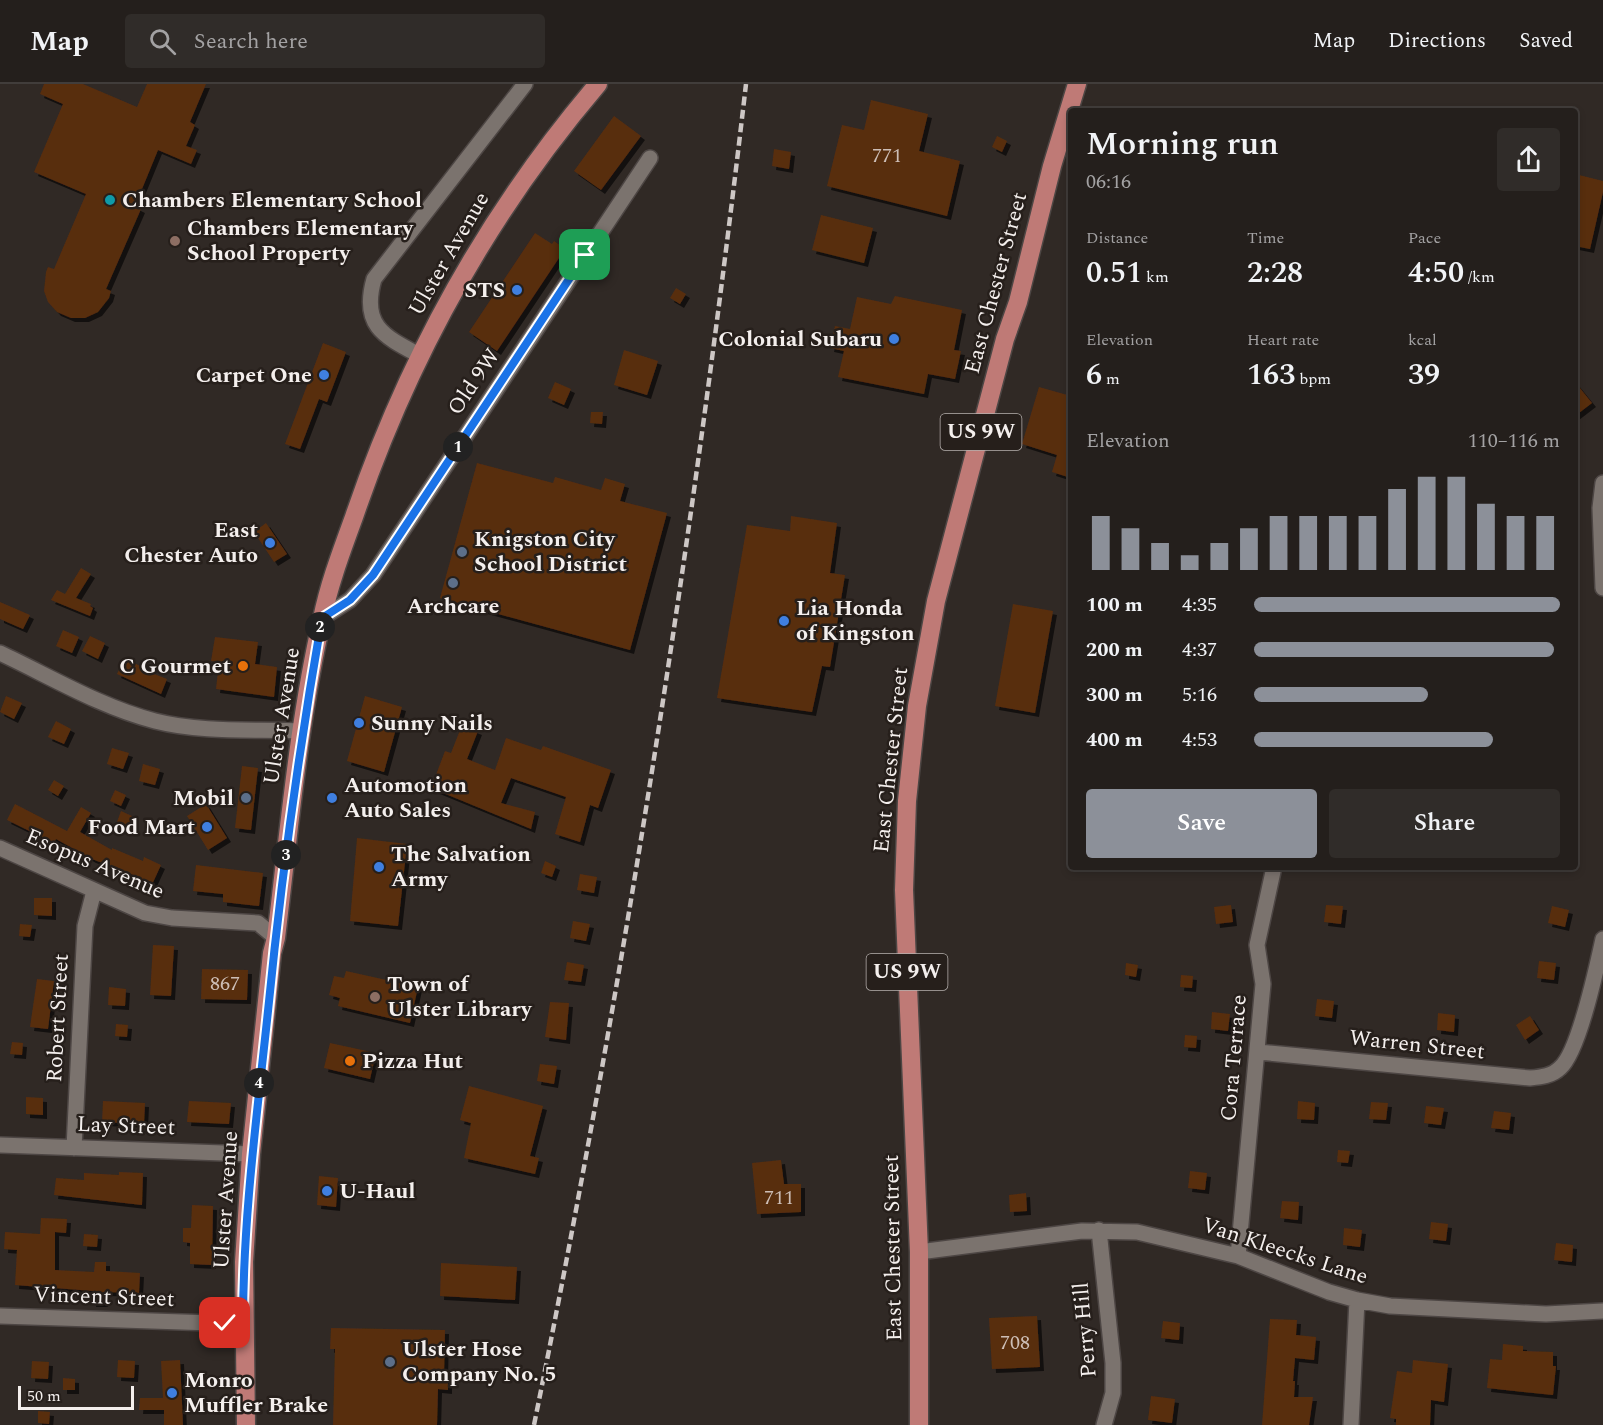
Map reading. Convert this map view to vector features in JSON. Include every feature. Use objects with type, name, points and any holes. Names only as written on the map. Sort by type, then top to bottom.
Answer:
[{"type":"main road","name":"Ulster Avenue","points":[[246,1425],[243,1324],[251,1154],[272,953],[276,938],[302,731],[322,618],[374,457],[419,355],[458,281],[501,211],[559,130],[598,84]]},
{"type":"main road","name":"East Chester Street","points":[[1070,108],[1077,84]]},
{"type":"main road","name":"East Chester Street","points":[[919,1425],[918,1252],[904,890],[907,801],[917,706],[936,601],[1005,339],[1018,302],[1052,166],[1068,114]]},
{"type":"street","points":[[419,355],[381,333],[375,325],[369,307],[374,279],[525,84]]},
{"type":"street","name":"Old 9W","points":[[322,618],[350,600],[373,575],[650,158]]},
{"type":"street","points":[[1603,483],[1600,508],[1603,588]]},
{"type":"street","points":[[0,653],[113,708],[155,721],[182,726],[302,731]]},
{"type":"street","name":"Esopus Avenue","points":[[0,848],[145,913],[172,918],[258,923],[276,938]]},
{"type":"street","name":"Cora Terrace","points":[[1238,1256],[1263,984],[1257,945],[1262,912],[1273,870]]},
{"type":"street","name":"Robert Street","points":[[74,1148],[85,926],[94,891]]},
{"type":"street","name":"Warren Street","points":[[1258,1052],[1530,1078],[1549,1075],[1566,1061],[1574,1045],[1602,946]]},
{"type":"street","name":"Lay Street","points":[[0,1145],[251,1154]]},
{"type":"street","name":"Van Kleecks Lane","points":[[918,1252],[1099,1230],[1137,1232],[1238,1256],[1329,1292],[1390,1306],[1546,1314],[1598,1314]]},
{"type":"street","name":"Perry Hill","points":[[1099,1230],[1113,1363],[1113,1393],[1104,1425]]},
{"type":"street","points":[[1350,1425],[1357,1300]]},
{"type":"street","name":"Vincent Street","points":[[0,1316],[243,1324]]},
{"type":"building","name":"Chambers Elementary School","points":[[44,84],[83,84],[137,107],[147,84],[206,84],[190,122],[195,125],[186,146],[197,150],[191,164],[158,150],[135,206],[141,209],[106,289],[111,291],[109,298],[98,312],[85,318],[71,318],[57,312],[48,302],[44,291],[48,267],[54,269],[86,194],[34,172],[63,104],[40,94]]},
{"type":"building","points":[[871,100],[928,114],[919,151],[960,161],[947,216],[827,186],[842,125],[864,130]]},
{"type":"building","points":[[614,116],[641,136],[601,190],[574,171]]},
{"type":"building","points":[[997,136],[1007,141],[1002,152],[992,147]]},
{"type":"building","points":[[774,149],[791,152],[789,169],[772,166]]},
{"type":"building","points":[[1578,175],[1603,181],[1603,192],[1590,249],[1578,247]]},
{"type":"building","points":[[821,215],[873,228],[864,263],[812,250]]},
{"type":"building","name":"STS","points":[[535,233],[552,244],[554,241],[565,249],[497,351],[469,332]]},
{"type":"building","points":[[676,288],[686,294],[680,304],[670,298]]},
{"type":"building","name":"Colonial Subaru","points":[[895,296],[962,310],[954,350],[961,351],[955,379],[928,374],[924,394],[838,377],[844,351],[830,348],[835,326],[850,329],[857,297],[891,304]]},
{"type":"building","name":"Carpet One","points":[[323,343],[346,352],[327,402],[319,399],[300,449],[285,444]]},
{"type":"building","points":[[624,350],[658,361],[647,395],[614,385]]},
{"type":"building","points":[[555,382],[571,389],[564,405],[548,398]]},
{"type":"building","points":[[1578,386],[1592,403],[1578,414]]},
{"type":"building","points":[[1039,387],[1068,395],[1068,477],[1052,472],[1057,455],[1022,444]]},
{"type":"building","points":[[591,412],[603,412],[602,424],[590,423]]},
{"type":"building","points":[[477,463],[553,483],[555,477],[601,490],[605,478],[625,484],[620,501],[667,513],[630,650],[440,598]]},
{"type":"building","name":"Lia Honda of Kingston","points":[[791,516],[837,523],[830,573],[845,575],[830,667],[822,666],[812,712],[717,698],[747,525],[790,531]]},
{"type":"building","name":"East Chester Auto","points":[[266,523],[287,554],[274,562],[254,532]]},
{"type":"building","points":[[81,568],[91,574],[76,598],[91,604],[93,608],[90,616],[51,600],[57,590],[65,594]]},
{"type":"building","points":[[0,602],[30,615],[23,629],[0,619]]},
{"type":"building","points":[[1013,604],[1053,611],[1035,713],[995,706]]},
{"type":"building","points":[[63,630],[79,637],[72,653],[56,646]]},
{"type":"building","points":[[90,636],[105,643],[98,659],[82,651]]},
{"type":"building","name":"C Gourmet","points":[[215,637],[258,642],[255,664],[277,667],[274,697],[216,689],[219,662],[211,661]]},
{"type":"building","points":[[125,658],[140,666],[139,668],[167,679],[161,694],[117,674]]},
{"type":"building","points":[[6,696],[22,703],[14,719],[0,712]]},
{"type":"building","points":[[365,696],[402,707],[384,772],[347,761]]},
{"type":"building","points":[[56,721],[71,729],[64,744],[48,737]]},
{"type":"building","points":[[462,725],[478,731],[467,759],[495,770],[506,738],[541,750],[543,746],[611,770],[598,808],[590,805],[580,842],[555,834],[566,797],[511,778],[501,803],[535,812],[531,829],[431,788],[445,751],[451,753]]},
{"type":"building","points":[[112,748],[129,753],[123,769],[107,764]]},
{"type":"building","points":[[143,764],[160,769],[155,785],[139,781]]},
{"type":"building","name":"Mobil","points":[[242,766],[258,768],[251,830],[235,828]]},
{"type":"building","points":[[54,780],[64,786],[58,796],[48,790]]},
{"type":"building","points":[[115,790],[126,795],[121,806],[110,801]]},
{"type":"building","points":[[15,804],[67,831],[81,807],[91,813],[80,832],[112,850],[112,848],[143,861],[144,857],[161,865],[149,891],[132,884],[136,876],[92,859],[56,839],[54,843],[7,820]]},
{"type":"building","name":"Food Mart","points":[[206,804],[227,838],[208,850],[187,816]]},
{"type":"building","points":[[121,811],[132,816],[128,826],[117,822]]},
{"type":"building","name":"The Salvation Army","points":[[357,838],[407,844],[398,926],[350,921]]},
{"type":"building","points":[[545,861],[556,866],[552,877],[541,873]]},
{"type":"building","points":[[196,865],[263,873],[259,906],[223,902],[223,894],[193,891]]},
{"type":"building","points":[[580,874],[597,877],[594,893],[577,890]]},
{"type":"building","points":[[34,898],[52,898],[52,916],[34,915]]},
{"type":"building","points":[[1231,905],[1233,922],[1216,924],[1214,907]]},
{"type":"building","points":[[1326,905],[1343,906],[1341,924],[1324,922]]},
{"type":"building","points":[[1552,906],[1569,910],[1565,927],[1548,923]]},
{"type":"building","points":[[573,921],[590,924],[586,941],[570,938]]},
{"type":"building","points":[[20,924],[32,925],[30,937],[19,936]]},
{"type":"building","points":[[153,945],[174,946],[171,996],[150,995]]},
{"type":"building","points":[[1539,961],[1556,963],[1554,980],[1537,978]]},
{"type":"building","points":[[567,962],[584,965],[581,982],[564,980]]},
{"type":"building","points":[[1126,963],[1138,965],[1136,977],[1125,975]]},
{"type":"building","points":[[202,969],[248,970],[247,1000],[201,999]]},
{"type":"building","name":"Town of Ulster Library","points":[[346,971],[418,987],[410,1023],[338,1006],[340,998],[329,995],[334,976],[344,978]]},
{"type":"building","points":[[1181,975],[1193,976],[1192,988],[1180,987]]},
{"type":"building","points":[[37,979],[54,981],[48,1029],[30,1027]]},
{"type":"building","points":[[109,987],[126,989],[125,1006],[108,1005]]},
{"type":"building","points":[[1317,999],[1334,1001],[1332,1018],[1315,1016]]},
{"type":"building","points":[[550,1002],[569,1003],[566,1040],[545,1037]]},
{"type":"building","points":[[1212,1012],[1230,1014],[1228,1031],[1211,1029]]},
{"type":"building","points":[[1438,1013],[1455,1015],[1454,1032],[1437,1030]]},
{"type":"building","points":[[1530,1016],[1539,1030],[1525,1040],[1516,1025]]},
{"type":"building","points":[[116,1024],[128,1025],[127,1037],[115,1036]]},
{"type":"building","points":[[1185,1035],[1197,1036],[1196,1048],[1184,1047]]},
{"type":"building","points":[[12,1042],[23,1043],[22,1055],[10,1054]]},
{"type":"building","name":"Pizza Hut","points":[[330,1043],[376,1053],[370,1079],[324,1068]]},
{"type":"building","points":[[540,1064],[557,1066],[554,1084],[537,1081]]},
{"type":"building","points":[[469,1086],[543,1106],[530,1156],[539,1158],[535,1174],[464,1158],[471,1123],[460,1120]]},
{"type":"building","points":[[26,1097],[43,1098],[43,1115],[26,1114]]},
{"type":"building","points":[[103,1101],[145,1103],[144,1124],[102,1122]]},
{"type":"building","points":[[189,1101],[231,1103],[229,1124],[187,1122]]},
{"type":"building","points":[[1298,1101],[1315,1103],[1314,1120],[1297,1119]]},
{"type":"building","points":[[1371,1102],[1388,1103],[1386,1120],[1369,1119]]},
{"type":"building","points":[[1426,1106],[1444,1108],[1441,1125],[1424,1123]]},
{"type":"building","points":[[1494,1111],[1511,1113],[1509,1130],[1491,1128]]},
{"type":"building","points":[[1338,1150],[1350,1151],[1348,1163],[1337,1162]]},
{"type":"building","points":[[781,1160],[784,1184],[801,1184],[801,1212],[757,1214],[752,1163]]},
{"type":"building","points":[[1190,1171],[1207,1173],[1205,1190],[1188,1188]]},
{"type":"building","points":[[119,1172],[143,1173],[142,1205],[54,1195],[56,1178],[84,1180],[84,1173],[119,1175]]},
{"type":"building","name":"U-Haul","points":[[319,1176],[338,1178],[336,1207],[317,1205]]},
{"type":"building","points":[[1026,1193],[1027,1211],[1010,1212],[1009,1195]]},
{"type":"building","points":[[1282,1201],[1299,1202],[1298,1220],[1280,1218]]},
{"type":"building","points":[[192,1205],[213,1206],[212,1265],[190,1264],[190,1243],[183,1242],[183,1228],[191,1228]]},
{"type":"building","points":[[41,1218],[67,1219],[66,1233],[55,1232],[55,1270],[94,1272],[95,1262],[106,1262],[106,1271],[140,1273],[139,1293],[104,1292],[104,1303],[92,1303],[93,1291],[15,1285],[17,1250],[4,1249],[5,1232],[40,1234]]},
{"type":"building","points":[[1431,1222],[1448,1224],[1446,1241],[1429,1239]]},
{"type":"building","points":[[1344,1228],[1362,1230],[1360,1247],[1343,1245]]},
{"type":"building","points":[[84,1234],[98,1235],[97,1247],[83,1246]]},
{"type":"building","points":[[1556,1243],[1573,1245],[1572,1262],[1554,1260]]},
{"type":"building","points":[[441,1263],[517,1267],[515,1300],[440,1296]]},
{"type":"building","points":[[1037,1316],[1040,1367],[992,1369],[989,1318]]},
{"type":"building","points":[[1270,1319],[1297,1320],[1296,1335],[1316,1337],[1314,1360],[1295,1358],[1293,1381],[1295,1381],[1294,1397],[1313,1397],[1309,1425],[1262,1425]]},
{"type":"building","points":[[1163,1321],[1180,1323],[1179,1340],[1161,1338]]},
{"type":"building","name":"Ulster Hose Company No. 5","points":[[331,1328],[445,1330],[444,1376],[448,1376],[448,1390],[438,1389],[437,1425],[333,1425],[335,1349],[330,1349]]},
{"type":"building","points":[[1503,1344],[1523,1346],[1523,1351],[1553,1352],[1553,1366],[1556,1366],[1553,1395],[1487,1388],[1490,1359],[1502,1360]]},
{"type":"building","points":[[118,1360],[135,1361],[134,1378],[117,1377]]},
{"type":"building","name":"Monro Muffler Brake","points":[[180,1360],[183,1425],[164,1425],[164,1410],[139,1410],[140,1398],[163,1398],[161,1361]]},
{"type":"building","points":[[1413,1360],[1448,1364],[1444,1402],[1431,1400],[1430,1425],[1396,1425],[1396,1419],[1390,1418],[1397,1371],[1412,1373]]},
{"type":"building","points":[[32,1361],[49,1362],[48,1379],[31,1378]]},
{"type":"building","points":[[63,1378],[75,1379],[75,1390],[63,1390]]},
{"type":"building","points":[[1151,1396],[1175,1399],[1172,1423],[1148,1420]]},
{"type":"building","points":[[38,1411],[50,1412],[49,1424],[38,1423]]},
{"type":"railway","points":[[534,1425],[598,1091],[654,757],[704,421],[746,84]]},
{"type":"place","name":"Chambers Elementary School","points":[[110,200]]},
{"type":"place","name":"Chambers Elementary School Property","points":[[175,241]]},
{"type":"place","name":"STS","points":[[517,290]]},
{"type":"place","name":"Colonial Subaru","points":[[894,339]]},
{"type":"place","name":"Carpet One","points":[[324,375]]},
{"type":"place","name":"East Chester Auto","points":[[270,543]]},
{"type":"place","name":"Knigston City School District","points":[[462,552]]},
{"type":"place","name":"Archcare","points":[[453,583]]},
{"type":"place","name":"Lia Honda of Kingston","points":[[784,621]]},
{"type":"place","name":"C Gourmet","points":[[243,666]]},
{"type":"place","name":"Sunny Nails","points":[[359,723]]},
{"type":"place","name":"Mobil","points":[[246,798]]},
{"type":"place","name":"Automotion Auto Sales","points":[[332,798]]},
{"type":"place","name":"Food Mart","points":[[207,827]]},
{"type":"place","name":"The Salvation Army","points":[[379,867]]},
{"type":"place","name":"Town of Ulster Library","points":[[375,997]]},
{"type":"place","name":"Pizza Hut","points":[[350,1061]]},
{"type":"place","name":"U-Haul","points":[[327,1191]]},
{"type":"place","name":"Ulster Hose Company No. 5","points":[[390,1362]]},
{"type":"place","name":"Monro Muffler Brake","points":[[172,1393]]},
{"type":"route","points":[[225,1323],[243,1324],[244,1262],[251,1154],[268,1009],[272,953],[276,938],[302,731],[322,618],[350,600],[373,575],[585,255]]}]
